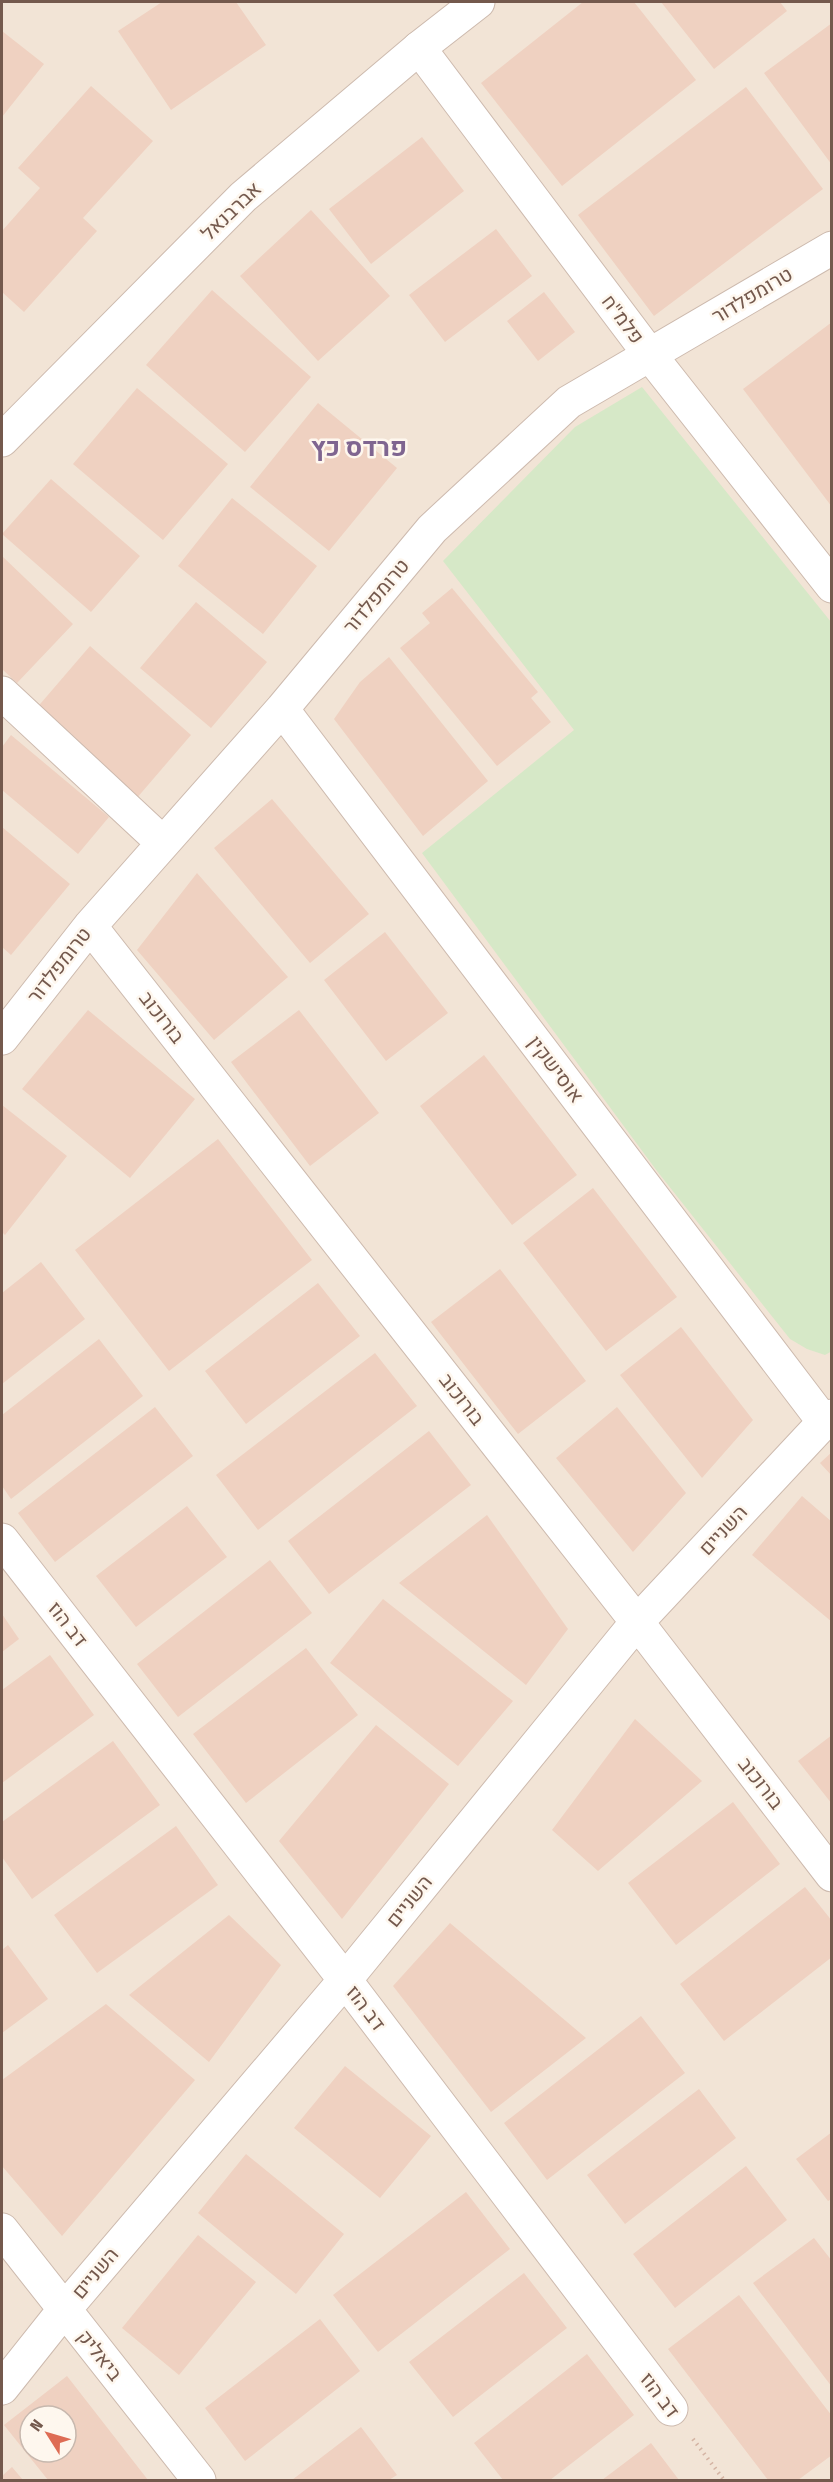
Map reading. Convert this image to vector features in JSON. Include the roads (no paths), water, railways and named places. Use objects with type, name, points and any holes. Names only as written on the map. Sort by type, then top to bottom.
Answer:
[{"type":"street","name":"אברבנאל","points":[[2,440],[243,197],[419,48],[478,2]]},
{"type":"street","name":"פלמ\"ח","points":[[419,48],[650,355],[831,586]]},
{"type":"street","name":"טרומפלדור","points":[[2,1038],[90,926],[282,709],[432,529],[569,402],[831,248]]},
{"type":"street","points":[[2,693],[163,843]]},
{"type":"street","name":"אוסישקין","points":[[282,709],[828,1419]]},
{"type":"street","name":"בורוכוב","points":[[90,926],[637,1622],[831,1875]]},
{"type":"street","name":"השניים","points":[[2,2388],[64,2310],[345,1980],[637,1622],[828,1419]]},
{"type":"street","name":"דב הוז","points":[[2,1539],[345,1980],[671,2409]]},
{"type":"street","name":"ביאליק","points":[[2,2230],[199,2481]]},
{"type":"district","name":"פרדס כץ","points":[[359,447]]}]
